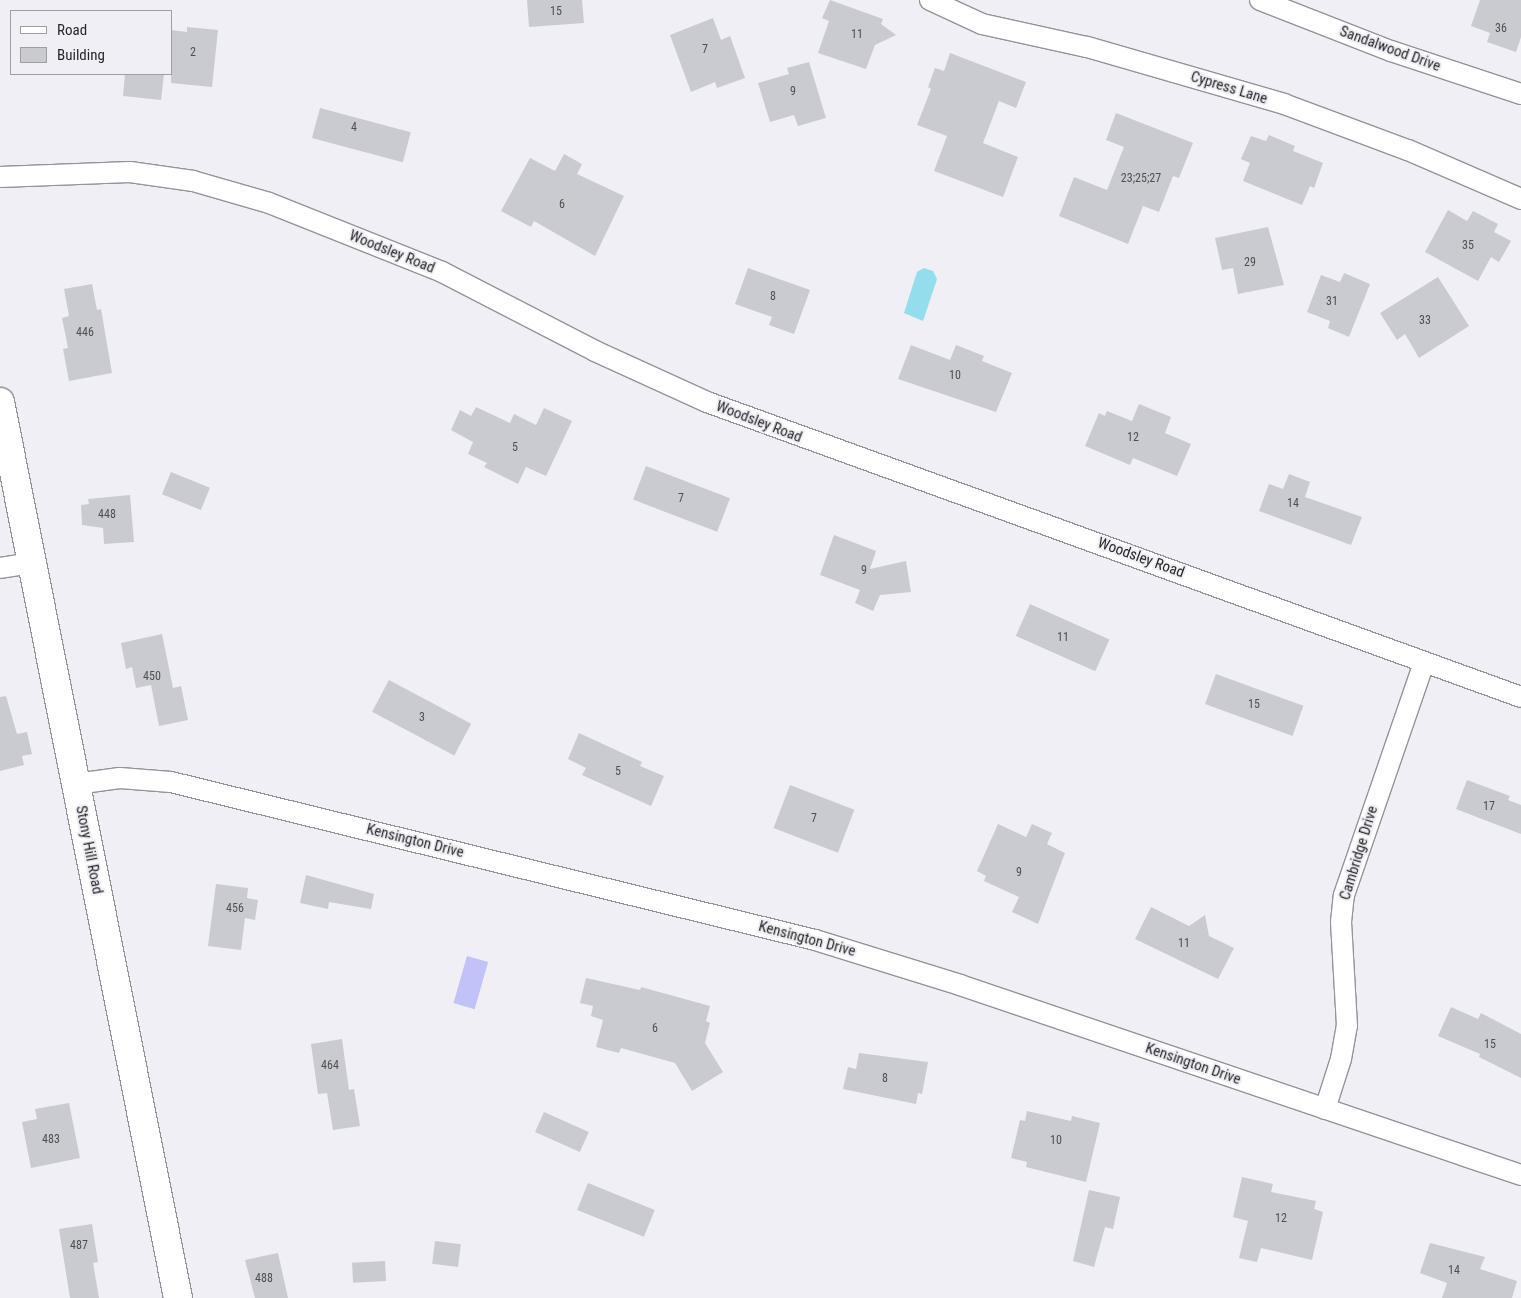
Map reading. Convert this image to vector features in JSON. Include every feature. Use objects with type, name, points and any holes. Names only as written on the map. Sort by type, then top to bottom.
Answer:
[{"type":"main road","name":"Stony Hill Road","points":[[0,402],[178,1298]]},
{"type":"street","name":"Cypress Lane","points":[[930,0],[982,24],[1087,47],[1284,104],[1408,150],[1521,199]]},
{"type":"street","name":"Sandalwood Drive","points":[[1260,0],[1391,50],[1521,94]]},
{"type":"street","name":"Woodsley Road","points":[[0,177],[130,172],[193,182],[269,203],[442,272],[595,351],[708,402],[1521,697]]},
{"type":"street","points":[[0,568],[31,563]]},
{"type":"street","name":"Cambridge Drive","points":[[1325,1109],[1341,1059],[1347,1026],[1341,922],[1344,894],[1424,663]]},
{"type":"street","name":"Kensington Drive","points":[[76,784],[120,778],[179,783],[815,940],[960,985],[1521,1175]]},
{"type":"shaded area","points":[[924,268],[933,271],[937,279],[923,321],[904,313],[917,272]]},
{"type":"shaded area","points":[[467,956],[488,962],[475,1009],[453,1003]]},
{"type":"building","points":[[527,0],[582,0],[584,23],[529,27]]},
{"type":"building","points":[[830,0],[883,19],[881,24],[896,35],[875,45],[866,69],[818,53],[829,21],[822,18]]},
{"type":"building","points":[[1480,0],[1521,0],[1521,37],[1516,52],[1487,42],[1490,33],[1471,26]]},
{"type":"building","points":[[713,18],[721,40],[730,36],[745,78],[717,88],[715,82],[691,92],[670,35]]},
{"type":"building","points":[[187,27],[218,30],[212,87],[171,83],[172,30],[187,32]]},
{"type":"building","points":[[950,53],[1026,82],[1016,108],[999,101],[983,143],[1018,157],[1003,197],[934,171],[947,136],[917,125],[931,89],[928,87],[935,68],[944,71]]},
{"type":"building","points":[[809,62],[826,118],[798,126],[794,115],[770,122],[758,83],[789,74],[787,68]]},
{"type":"building","points":[[125,75],[164,75],[161,100],[123,96]]},
{"type":"building","points":[[320,108],[411,132],[403,162],[312,138]]},
{"type":"building","points":[[1116,113],[1193,143],[1179,178],[1173,176],[1159,212],[1143,206],[1128,244],[1059,216],[1074,177],[1107,190],[1124,147],[1106,140]]},
{"type":"building","points":[[1269,135],[1295,146],[1293,151],[1323,163],[1314,188],[1310,186],[1302,205],[1243,181],[1250,163],[1241,159],[1251,136],[1266,141]]},
{"type":"building","points":[[564,154],[582,164],[577,174],[624,196],[595,256],[534,221],[531,227],[501,211],[530,158],[555,171]]},
{"type":"building","points":[[1448,210],[1467,221],[1473,211],[1498,224],[1494,232],[1511,241],[1499,262],[1491,257],[1478,281],[1425,252]]},
{"type":"building","points":[[1268,227],[1284,285],[1238,294],[1233,268],[1222,270],[1215,238]]},
{"type":"building","points":[[748,268],[810,290],[794,334],[769,325],[772,317],[735,304]]},
{"type":"building","points":[[1344,273],[1370,284],[1349,337],[1328,328],[1330,321],[1307,312],[1321,275],[1340,282]]},
{"type":"building","points":[[1438,277],[1469,326],[1419,358],[1405,334],[1397,340],[1380,313]]},
{"type":"building","points":[[92,284],[97,310],[101,309],[112,373],[69,381],[63,349],[68,348],[62,318],[69,316],[64,289]]},
{"type":"building","points":[[911,345],[950,360],[956,345],[984,356],[982,361],[1012,373],[996,412],[898,379]]},
{"type":"building","points":[[1139,404],[1171,417],[1165,433],[1191,444],[1177,476],[1133,458],[1130,465],[1085,446],[1099,413],[1105,416],[1107,411],[1132,421]]},
{"type":"building","points":[[476,407],[510,423],[514,414],[536,425],[544,408],[572,421],[546,476],[526,467],[518,484],[484,467],[487,463],[468,454],[473,442],[451,430],[460,410],[471,416]]},
{"type":"building","points":[[646,466],[730,498],[717,532],[633,500]]},
{"type":"building","points":[[171,472],[210,488],[201,510],[162,494]]},
{"type":"building","points":[[1289,474],[1310,482],[1305,497],[1362,517],[1351,545],[1259,511],[1269,484],[1283,489]]},
{"type":"building","points":[[130,495],[134,542],[104,544],[103,528],[82,525],[81,505],[89,504],[88,499]]},
{"type":"building","points":[[834,535],[876,551],[870,569],[906,561],[911,592],[880,595],[873,611],[855,603],[860,590],[820,575]]},
{"type":"building","points":[[1030,604],[1109,639],[1095,671],[1016,636]]},
{"type":"building","points":[[162,634],[173,688],[181,686],[188,720],[159,726],[151,685],[136,688],[132,667],[126,669],[121,643]]},
{"type":"building","points":[[1216,674],[1303,706],[1292,736],[1205,704]]},
{"type":"building","points":[[389,680],[471,724],[454,755],[372,712]]},
{"type":"building","points":[[6,696],[17,734],[27,732],[32,754],[22,756],[24,765],[0,771],[0,697]]},
{"type":"building","points":[[579,733],[642,762],[640,766],[664,776],[651,806],[582,775],[586,768],[568,759]]},
{"type":"building","points":[[1467,780],[1510,796],[1508,800],[1521,805],[1521,834],[1456,809]]},
{"type":"building","points":[[790,785],[854,810],[838,853],[774,828]]},
{"type":"building","points":[[998,824],[1026,837],[1032,824],[1052,833],[1047,844],[1065,853],[1038,924],[1012,912],[1019,897],[984,881],[986,876],[977,871]]},
{"type":"building","points":[[306,875],[374,894],[371,909],[329,902],[328,909],[300,903]]},
{"type":"building","points":[[216,884],[248,888],[247,898],[258,900],[255,920],[245,918],[241,950],[208,946]]},
{"type":"building","points":[[1151,907],[1189,926],[1205,915],[1209,936],[1234,948],[1218,979],[1135,939]]},
{"type":"building","points":[[586,978],[640,990],[641,987],[710,1006],[706,1021],[710,1023],[705,1043],[723,1072],[692,1091],[675,1063],[621,1048],[619,1053],[596,1047],[603,1020],[591,1016],[593,1006],[580,1003]]},
{"type":"building","points":[[1451,1007],[1478,1019],[1481,1013],[1521,1034],[1521,1078],[1479,1057],[1480,1054],[1438,1036]]},
{"type":"building","points":[[342,1039],[349,1090],[354,1089],[360,1126],[333,1130],[327,1093],[318,1094],[311,1044]]},
{"type":"building","points":[[859,1053],[928,1062],[922,1094],[918,1093],[916,1104],[843,1089],[848,1067],[856,1069]]},
{"type":"building","points":[[69,1103],[80,1158],[31,1168],[22,1122],[37,1119],[35,1109]]},
{"type":"building","points":[[1027,1111],[1071,1121],[1072,1116],[1100,1123],[1086,1182],[1026,1167],[1027,1162],[1011,1158],[1020,1120],[1025,1121]]},
{"type":"building","points":[[544,1112],[589,1132],[580,1152],[535,1132]]},
{"type":"building","points":[[1242,1177],[1273,1184],[1271,1192],[1316,1201],[1314,1209],[1323,1212],[1312,1260],[1261,1248],[1257,1262],[1239,1258],[1248,1221],[1233,1217]]},
{"type":"building","points":[[588,1183],[655,1210],[644,1237],[577,1210]]},
{"type":"building","points":[[1089,1190],[1120,1197],[1113,1229],[1105,1227],[1094,1267],[1073,1261]]},
{"type":"building","points":[[92,1224],[98,1262],[93,1263],[99,1298],[70,1298],[59,1229]]},
{"type":"building","points":[[435,1241],[461,1244],[458,1267],[432,1264]]},
{"type":"building","points":[[1430,1243],[1485,1257],[1480,1269],[1517,1281],[1512,1298],[1442,1298],[1447,1283],[1420,1273]]},
{"type":"building","points":[[278,1253],[288,1298],[255,1298],[245,1260]]},
{"type":"building","points":[[385,1261],[386,1281],[353,1283],[352,1263]]}]
